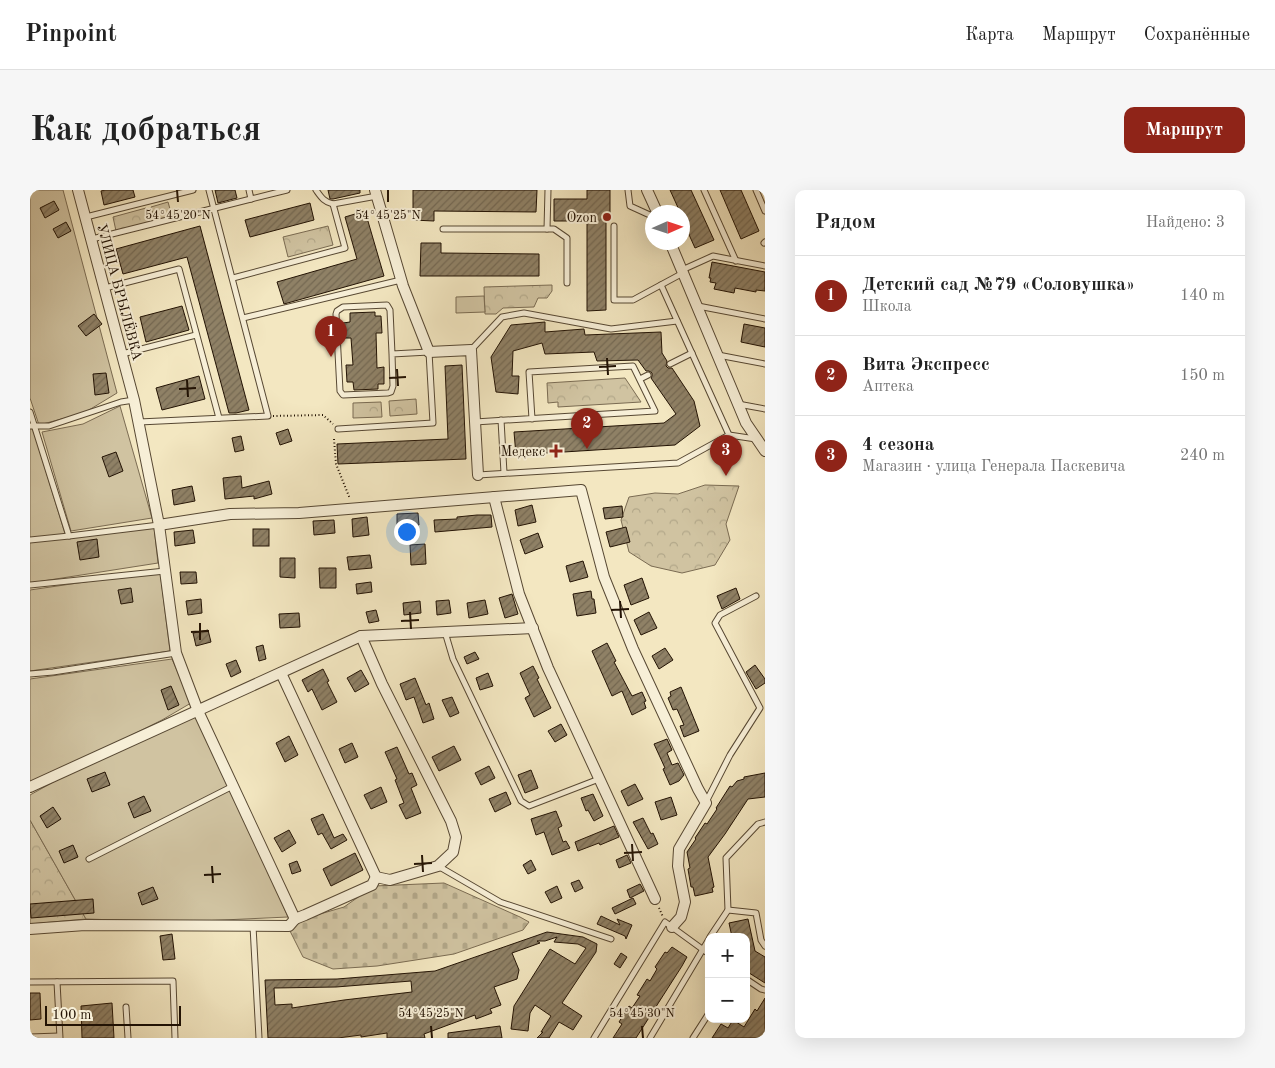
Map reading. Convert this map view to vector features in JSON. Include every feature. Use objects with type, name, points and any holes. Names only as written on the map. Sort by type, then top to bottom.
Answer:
[{"type":"street","name":"УЛИЦА БРЫЛЁВКА","points":[[78,190],[139,422],[159,525],[176,653],[198,711],[295,919]]},
{"type":"street","points":[[647,190],[654,205]]},
{"type":"street","points":[[376,193],[402,280],[429,352],[471,350],[478,475]]},
{"type":"street","points":[[673,250],[746,423],[765,451]]},
{"type":"street","points":[[159,525],[230,514],[299,513],[581,490],[604,578],[633,650],[706,803],[679,849],[678,866],[685,902],[681,917],[668,925]]},
{"type":"street","points":[[494,497],[519,594],[548,668],[655,899]]},
{"type":"street","points":[[30,787],[361,636],[533,628]]},
{"type":"street","points":[[361,636],[382,684],[451,821],[456,838],[453,852],[438,866],[390,880],[376,877]]},
{"type":"street","points":[[281,672],[376,877]]},
{"type":"street","points":[[30,929],[85,925],[289,926],[295,919],[372,885],[376,877]]},
{"type":"lane","points":[[86,217],[193,190]]},
{"type":"lane","points":[[139,422],[268,416],[209,190]]},
{"type":"lane","points":[[249,190],[251,199]]},
{"type":"lane","points":[[92,239],[287,190]]},
{"type":"lane","points":[[316,190],[322,199],[333,204],[376,193]]},
{"type":"lane","points":[[547,229],[548,190]]},
{"type":"lane","points":[[628,190],[630,206],[645,213]]},
{"type":"lane","points":[[704,190],[736,260]]},
{"type":"lane","points":[[756,190],[765,211]]},
{"type":"lane","points":[[233,278],[345,248],[333,204]]},
{"type":"lane","points":[[614,226],[614,300],[633,300],[713,256],[765,266]]},
{"type":"lane","points":[[443,229],[554,229],[567,238],[567,283]]},
{"type":"lane","points":[[105,288],[179,269],[219,418]]},
{"type":"lane","points":[[243,318],[402,280]]},
{"type":"lane","points":[[661,285],[729,435]]},
{"type":"lane","points":[[384,305],[389,307],[392,354],[394,386],[391,392],[343,395],[340,390],[337,311],[343,307],[384,305]]},
{"type":"lane","points":[[698,306],[765,319]]},
{"type":"lane","points":[[471,350],[502,317],[524,313],[611,329],[677,321]]},
{"type":"lane","points":[[122,354],[196,335]]},
{"type":"lane","points":[[338,429],[433,423],[429,352],[392,354]]},
{"type":"lane","points":[[670,364],[692,353]]},
{"type":"lane","points":[[718,355],[765,364]]},
{"type":"lane","points":[[475,422],[656,411],[633,366],[529,372],[532,418]]},
{"type":"lane","points":[[640,379],[648,375]]},
{"type":"lane","points":[[33,426],[49,426],[121,402],[134,400]]},
{"type":"lane","points":[[738,404],[765,409]]},
{"type":"lane","points":[[30,412],[69,536]]},
{"type":"lane","points":[[501,420],[504,473]]},
{"type":"lane","points":[[478,475],[678,463],[729,435],[757,440]]},
{"type":"lane","points":[[30,540],[159,525]]},
{"type":"lane","points":[[30,585],[165,571]]},
{"type":"lane","points":[[706,803],[730,755],[760,708],[715,623],[720,615],[756,596]]},
{"type":"lane","points":[[445,632],[453,659],[521,801],[529,806],[599,779]]},
{"type":"lane","points":[[30,674],[176,653]]},
{"type":"lane","points":[[89,859],[233,786]]},
{"type":"lane","points":[[712,933],[728,910],[726,858],[758,824],[765,822]]},
{"type":"lane","points":[[438,866],[500,902],[611,939]]},
{"type":"lane","points":[[728,910],[756,913],[761,940],[765,946]]},
{"type":"lane","points":[[594,1038],[668,925],[705,951]]},
{"type":"lane","points":[[252,926],[259,1038]]},
{"type":"lane","points":[[650,1038],[705,944]]},
{"type":"lane","points":[[30,982],[173,981],[175,1038]]},
{"type":"lane","points":[[30,1037],[60,1037],[57,982]]},
{"type":"lane","points":[[750,982],[765,990]]},
{"type":"lane","points":[[126,1007],[128,1038]]},
{"type":"lane","points":[[693,1038],[705,1019]]},
{"type":"path","points":[[268,416],[324,415],[338,429]]},
{"type":"path","points":[[334,439],[336,464],[354,508]]},
{"type":"path","points":[[655,899],[668,925]]},
{"type":"green space","points":[[30,190],[63,190],[117,393],[84,413],[39,425],[30,398]]},
{"type":"green space","points":[[168,202],[172,216],[155,221],[151,207]]},
{"type":"green space","points":[[146,208],[150,222],[116,231],[113,217]]},
{"type":"green space","points":[[328,226],[333,245],[288,257],[283,237]]},
{"type":"green space","points":[[552,285],[552,291],[547,298],[538,298],[534,307],[503,308],[496,314],[485,314],[484,287]]},
{"type":"green space","points":[[484,296],[485,312],[456,313],[456,297]]},
{"type":"green space","points":[[625,378],[641,402],[558,407],[558,402],[548,403],[547,383]]},
{"type":"green space","points":[[416,399],[417,414],[390,416],[389,401]]},
{"type":"green space","points":[[381,402],[382,417],[353,418],[353,403]]},
{"type":"green space","points":[[120,406],[152,518],[71,531],[42,432],[83,424]]},
{"type":"green space","points":[[30,419],[66,537],[154,527],[158,563],[30,583]]},
{"type":"green space","points":[[705,485],[739,486],[726,524],[730,540],[715,565],[682,573],[651,566],[629,552],[621,520],[629,497],[655,493],[678,494]]},
{"type":"green space","points":[[160,571],[170,651],[30,671],[30,590]]},
{"type":"green space","points":[[172,659],[191,703],[162,720],[30,786],[30,679]]},
{"type":"green space","points":[[194,711],[230,782],[288,917],[179,922],[86,919],[30,820],[30,795]]},
{"type":"green space","points":[[30,820],[86,919],[30,924]]},
{"type":"green space","points":[[444,883],[529,922],[523,930],[454,954],[377,966],[333,969],[303,957],[290,931],[303,919],[344,907],[374,886]]},
{"type":"building","points":[[133,190],[135,197],[104,205],[101,191]]},
{"type":"building","points":[[215,190],[235,190],[237,198],[218,203]]},
{"type":"building","points":[[328,190],[360,190],[360,193],[330,199]]},
{"type":"building","points":[[413,190],[537,190],[536,212],[434,211],[434,221],[413,220]]},
{"type":"building","points":[[587,190],[610,190],[610,221],[606,221],[606,310],[587,311],[587,221],[554,221],[554,199],[587,199]]},
{"type":"building","points":[[670,190],[691,190],[714,240],[695,248],[690,237],[690,205],[677,205]]},
{"type":"building","points":[[720,190],[741,190],[759,231],[741,239]]},
{"type":"building","points":[[54,201],[59,210],[45,218],[40,208]]},
{"type":"building","points":[[310,203],[314,220],[250,237],[245,220]]},
{"type":"building","points":[[365,211],[384,276],[284,304],[277,282],[357,259],[345,217]]},
{"type":"building","points":[[66,222],[71,231],[58,238],[53,229]]},
{"type":"building","points":[[200,226],[249,410],[236,413],[229,413],[187,257],[123,274],[116,249]]},
{"type":"building","points":[[421,243],[441,243],[441,253],[539,254],[539,276],[420,276]]},
{"type":"building","points":[[712,262],[765,272],[765,291],[756,290],[756,292],[735,288],[734,293],[714,289],[716,283],[710,282],[711,278],[709,278]]},
{"type":"building","points":[[182,306],[189,330],[146,342],[140,317]]},
{"type":"building","points":[[375,312],[375,316],[381,316],[382,333],[376,333],[377,368],[384,367],[384,384],[378,384],[378,389],[354,390],[353,382],[347,382],[346,365],[353,365],[351,338],[344,338],[343,323],[350,322],[350,313]]},
{"type":"building","points":[[94,314],[102,324],[86,336],[78,326]]},
{"type":"building","points":[[545,322],[545,332],[584,329],[585,335],[661,332],[662,353],[667,361],[666,366],[672,368],[694,401],[700,426],[675,445],[516,455],[514,432],[664,423],[676,414],[651,378],[652,373],[646,371],[638,360],[597,361],[594,352],[545,354],[542,343],[513,351],[512,376],[519,376],[518,394],[496,392],[491,357],[511,325]]},
{"type":"building","points":[[744,324],[765,328],[765,347],[741,342]]},
{"type":"building","points":[[462,365],[466,459],[338,464],[337,444],[448,439],[445,366]]},
{"type":"building","points":[[106,373],[109,393],[95,395],[93,374]]},
{"type":"building","points":[[199,376],[205,399],[162,410],[156,388]]},
{"type":"building","points":[[288,429],[292,441],[280,445],[276,433]]},
{"type":"building","points":[[241,436],[244,450],[235,452],[232,438]]},
{"type":"building","points":[[116,452],[123,471],[109,477],[102,457]]},
{"type":"building","points":[[241,476],[242,488],[269,481],[272,494],[254,499],[254,496],[225,499],[223,478]]},
{"type":"building","points":[[192,486],[195,501],[174,505],[172,490]]},
{"type":"building","points":[[532,505],[536,522],[518,526],[515,510]]},
{"type":"building","points":[[622,506],[623,517],[605,519],[603,508]]},
{"type":"building","points":[[418,513],[419,525],[397,526],[397,514]]},
{"type":"building","points":[[491,515],[492,527],[435,532],[434,520],[457,519],[457,517]]},
{"type":"building","points":[[367,517],[369,535],[353,537],[352,519]]},
{"type":"building","points":[[334,520],[335,533],[314,535],[313,521]]},
{"type":"building","points":[[626,527],[630,542],[610,547],[606,532]]},
{"type":"building","points":[[253,529],[269,529],[269,546],[253,546]]},
{"type":"building","points":[[193,530],[195,543],[175,546],[174,532]]},
{"type":"building","points":[[538,533],[543,547],[525,554],[520,540]]},
{"type":"building","points":[[97,539],[99,557],[80,560],[77,542]]},
{"type":"building","points":[[425,544],[426,564],[411,565],[410,545]]},
{"type":"building","points":[[370,555],[372,568],[349,570],[347,557]]},
{"type":"building","points":[[280,558],[295,558],[295,578],[280,577]]},
{"type":"building","points":[[583,561],[588,577],[570,582],[566,566]]},
{"type":"building","points":[[319,568],[336,568],[336,588],[320,588]]},
{"type":"building","points":[[180,572],[196,572],[197,583],[181,584]]},
{"type":"building","points":[[642,578],[649,598],[631,605],[624,585]]},
{"type":"building","points":[[371,582],[372,592],[357,594],[356,584]]},
{"type":"building","points":[[131,588],[133,602],[121,604],[118,590]]},
{"type":"building","points":[[736,588],[740,599],[722,609],[717,596]]},
{"type":"building","points":[[591,591],[596,613],[577,616],[573,594]]},
{"type":"building","points":[[512,594],[518,614],[505,618],[499,598]]},
{"type":"building","points":[[201,599],[202,613],[188,615],[186,601]]},
{"type":"building","points":[[449,600],[451,613],[437,615],[436,601]]},
{"type":"building","points":[[485,600],[488,614],[469,618],[467,603]]},
{"type":"building","points":[[420,601],[421,613],[404,615],[403,603]]},
{"type":"building","points":[[376,610],[379,621],[369,623],[366,612]]},
{"type":"building","points":[[649,612],[657,628],[641,635],[634,620]]},
{"type":"building","points":[[299,613],[300,627],[280,628],[279,614]]},
{"type":"building","points":[[208,630],[211,642],[196,646],[193,633]]},
{"type":"building","points":[[607,643],[616,661],[614,662],[632,696],[642,692],[646,701],[644,702],[646,708],[632,715],[622,691],[612,696],[592,651]]},
{"type":"building","points":[[263,645],[266,659],[259,661],[256,647]]},
{"type":"building","points":[[665,648],[673,660],[659,669],[652,656]]},
{"type":"building","points":[[475,652],[479,659],[467,664],[464,657]]},
{"type":"building","points":[[236,660],[241,672],[231,677],[226,664]]},
{"type":"building","points":[[755,665],[765,679],[765,683],[756,689],[746,672]]},
{"type":"building","points":[[533,666],[551,708],[534,717],[525,698],[530,695],[520,673]]},
{"type":"building","points":[[323,669],[337,702],[322,710],[312,689],[308,692],[302,680]]},
{"type":"building","points":[[361,670],[369,684],[355,692],[347,678]]},
{"type":"building","points":[[488,673],[493,686],[480,690],[476,678]]},
{"type":"building","points":[[415,678],[426,705],[429,703],[434,719],[423,723],[414,697],[406,700],[400,684]]},
{"type":"building","points":[[171,686],[179,705],[168,710],[161,690]]},
{"type":"building","points":[[681,687],[699,731],[684,737],[680,726],[684,725],[677,709],[673,710],[668,698],[671,696],[670,692]]},
{"type":"building","points":[[452,697],[459,713],[450,717],[442,700]]},
{"type":"building","points":[[561,724],[567,735],[555,742],[548,731]]},
{"type":"building","points":[[289,736],[298,755],[285,762],[276,743]]},
{"type":"building","points":[[667,739],[672,750],[667,753],[672,765],[678,763],[684,775],[679,781],[670,785],[663,769],[665,768],[654,744]]},
{"type":"building","points":[[352,743],[358,757],[345,763],[339,749]]},
{"type":"building","points":[[454,746],[461,760],[439,771],[432,757]]},
{"type":"building","points":[[397,747],[409,774],[412,773],[417,785],[411,788],[421,813],[406,819],[399,805],[404,803],[395,780],[397,779],[385,752]]},
{"type":"building","points":[[489,766],[495,778],[481,785],[475,773]]},
{"type":"building","points":[[531,770],[538,788],[525,793],[518,775]]},
{"type":"building","points":[[105,772],[110,785],[92,792],[87,779]]},
{"type":"building","points":[[765,773],[765,797],[748,799],[708,857],[714,887],[712,888],[713,892],[695,896],[693,887],[691,887],[687,852],[705,823],[707,824],[717,809],[730,786],[732,787],[737,781],[744,779],[744,777]]},
{"type":"building","points":[[635,784],[643,799],[628,806],[621,791]]},
{"type":"building","points":[[381,787],[387,802],[371,809],[364,795]]},
{"type":"building","points":[[506,792],[511,804],[495,812],[489,799]]},
{"type":"building","points":[[593,794],[603,816],[594,821],[588,810],[586,811],[581,798]]},
{"type":"building","points":[[144,796],[151,811],[134,818],[128,803]]},
{"type":"building","points":[[671,797],[677,815],[661,820],[655,802]]},
{"type":"building","points":[[53,807],[61,819],[47,828],[40,816]]},
{"type":"building","points":[[556,811],[562,826],[558,828],[563,842],[566,841],[570,848],[552,855],[544,832],[536,835],[531,819]]},
{"type":"building","points":[[323,814],[334,838],[343,834],[347,840],[331,849],[322,833],[318,835],[311,819]]},
{"type":"building","points":[[643,818],[658,844],[648,849],[633,822]]},
{"type":"building","points":[[614,826],[619,837],[578,851],[575,842]]},
{"type":"building","points":[[289,830],[296,843],[282,852],[274,838]]},
{"type":"building","points":[[73,845],[78,857],[64,863],[59,851]]},
{"type":"building","points":[[355,853],[363,870],[331,886],[323,869]]},
{"type":"building","points":[[627,855],[631,863],[619,868],[616,860]]},
{"type":"building","points":[[531,860],[536,870],[528,874],[523,865]]},
{"type":"building","points":[[297,861],[301,871],[292,874],[289,864]]},
{"type":"building","points":[[579,880],[583,888],[575,892],[571,883]]},
{"type":"building","points":[[640,884],[644,891],[630,898],[627,890]]},
{"type":"building","points":[[557,886],[562,898],[551,903],[545,892]]},
{"type":"building","points":[[153,887],[158,899],[142,905],[138,893]]},
{"type":"building","points":[[633,898],[636,904],[615,914],[612,908]]},
{"type":"building","points":[[93,899],[94,913],[31,918],[30,904]]},
{"type":"building","points":[[601,916],[620,925],[617,919],[632,925],[626,939],[625,936],[597,924]]},
{"type":"building","points":[[748,919],[755,951],[765,957],[765,983],[750,974],[750,933],[731,933],[729,923]]},
{"type":"building","points":[[547,932],[583,937],[597,944],[596,952],[562,1003],[582,1016],[573,1030],[559,1022],[549,1038],[537,1038],[543,1032],[541,1032],[551,1016],[535,1005],[530,1013],[528,1031],[511,1029],[514,1006],[550,949],[575,964],[586,948],[578,944],[554,942],[557,937],[545,941],[537,941],[540,943],[512,953],[519,970],[517,979],[494,987],[501,1005],[490,1009],[492,1013],[476,1019],[475,1015],[424,1034],[425,1038],[387,1038],[387,1033],[338,1038],[268,1038],[265,980],[337,979],[435,971]],"holes":[[[411,981],[412,992],[292,1008],[292,1004],[275,1005],[274,988],[336,987]]]},
{"type":"building","points":[[172,934],[175,959],[163,960],[160,936]]},
{"type":"building","points":[[672,947],[687,957],[636,1038],[613,1038],[622,1024],[619,1022],[629,1006],[632,1008],[640,996],[637,995],[647,979],[650,981],[657,969],[655,967],[665,952],[667,953]]},
{"type":"building","points":[[621,953],[627,957],[620,968],[614,964]]},
{"type":"building","points":[[30,993],[40,993],[41,1019],[30,1020]]},
{"type":"building","points":[[765,998],[765,1038],[712,1038],[721,1024],[728,1028],[731,1023],[738,1023],[744,1027],[746,1023],[750,1023],[750,1017],[755,1009],[757,1011]]},
{"type":"building","points":[[112,1003],[114,1038],[82,1038],[81,1006]]},
{"type":"building","points":[[500,1026],[502,1038],[448,1038],[448,1033]]},
{"type":"place","name":"Ozon","points":[[607,217]]},
{"type":"place","name":"Детский сад №79 «Соловушка»","points":[[331,357]]},
{"type":"place","name":"Вита Экспресс","points":[[587,449]]},
{"type":"place","name":"Медекс","points":[[556,451]]},
{"type":"place","name":"4 сезона","points":[[726,476]]}]
